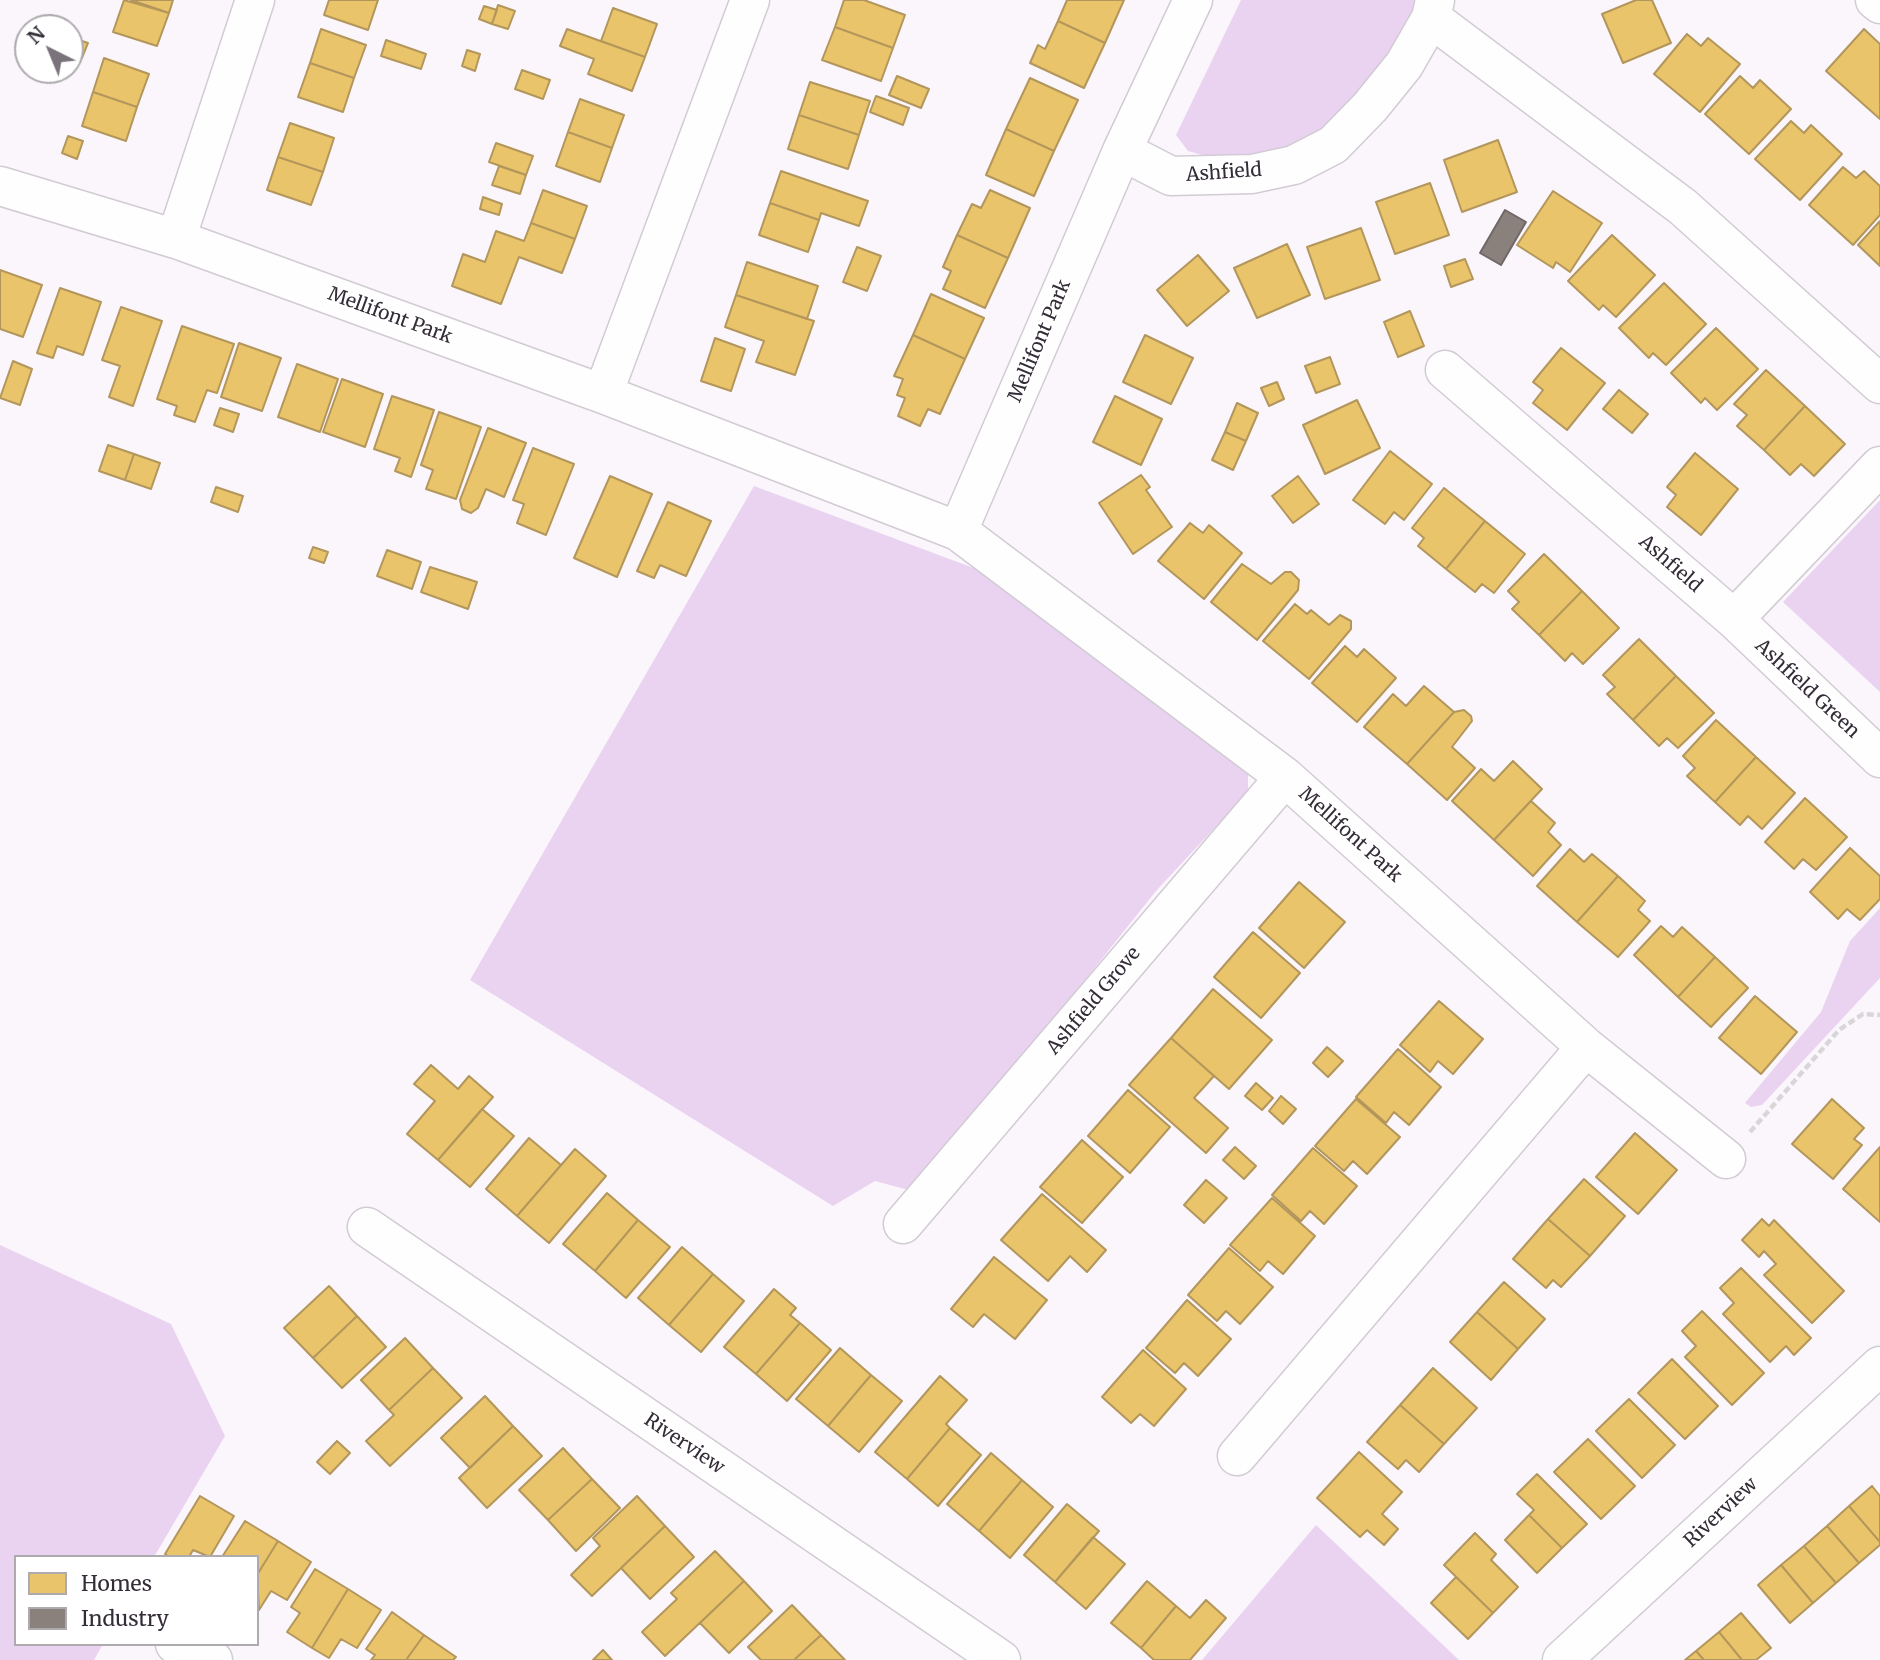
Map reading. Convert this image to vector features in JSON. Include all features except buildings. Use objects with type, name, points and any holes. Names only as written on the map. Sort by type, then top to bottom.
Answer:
[{"type":"street","points":[[176,239],[255,0]]},
{"type":"street","points":[[603,394],[750,0]]},
{"type":"street","points":[[1122,151],[1193,0]]},
{"type":"street","points":[[1875,0],[1880,4]]},
{"type":"street","name":"Ashfield","points":[[1122,151],[1171,176],[1252,174],[1294,165],[1334,145],[1370,107],[1404,65],[1433,9],[1683,208],[1880,384]]},
{"type":"street","name":"Mellifont Park","points":[[958,531],[1122,151]]},
{"type":"street","name":"Mellifont Park","points":[[0,186],[176,239],[603,394],[958,531],[1285,777],[1586,1046],[1726,1159]]},
{"type":"street","name":"Ashfield","points":[[1445,370],[1734,619]]},
{"type":"street","points":[[1734,619],[1880,466]]},
{"type":"street","name":"Ashfield Green","points":[[1734,619],[1880,758]]},
{"type":"street","name":"Ashfield Grove","points":[[903,1224],[1285,777]]},
{"type":"street","points":[[1237,1456],[1586,1046]]},
{"type":"street","name":"Riverview","points":[[367,1227],[1001,1660]]},
{"type":"street","name":"Riverview","points":[[1562,1660],[1880,1366]]},
{"type":"street","points":[[180,1646],[213,1660]]},
{"type":"path","points":[[1726,1159],[1839,1030],[1863,1014],[1880,1015]]},
{"type":"shaded area","points":[[1241,0],[1417,0],[1404,32],[1372,83],[1327,133],[1298,148],[1263,155],[1213,158],[1188,151],[1176,135]]},
{"type":"shaded area","points":[[754,486],[995,576],[1248,767],[1248,792],[1156,891],[916,1192],[875,1181],[833,1206],[470,980]]},
{"type":"shaded area","points":[[1880,500],[1880,692],[1783,602]]},
{"type":"shaded area","points":[[1880,908],[1880,978],[1762,1105],[1751,1107],[1745,1103],[1821,1012],[1850,941]]},
{"type":"shaded area","points":[[0,1245],[171,1324],[225,1436],[155,1555],[14,1555],[14,1646],[102,1646],[94,1660],[0,1660]]},
{"type":"shaded area","points":[[1316,1525],[1459,1660],[1202,1660]]}]
